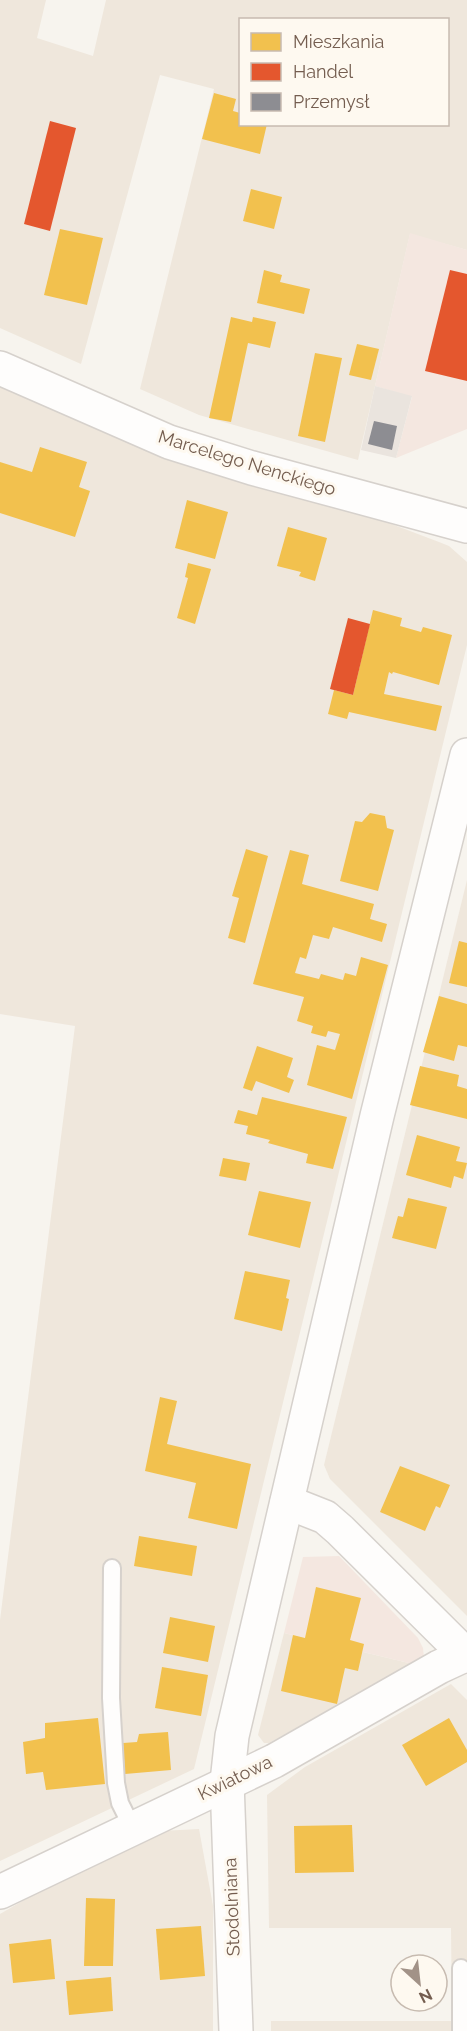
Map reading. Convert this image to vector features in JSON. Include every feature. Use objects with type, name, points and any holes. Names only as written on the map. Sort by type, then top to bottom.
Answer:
[{"type":"street","name":"Marcelego Nenckiego","points":[[0,368],[170,442],[252,468],[467,526]]},
{"type":"street","name":"Stodolniana","points":[[236,2031],[227,1782],[232,1737],[377,1116],[467,755]]},
{"type":"street","points":[[287,1502],[325,1517],[466,1655]]},
{"type":"street","name":"Kwiatowa","points":[[0,1892],[273,1761],[466,1655]]},
{"type":"lane","points":[[112,1568],[111,1698],[116,1783],[120,1803],[132,1827]]},
{"type":"lane","points":[[461,1968],[461,2031]]},
{"type":"shaded area","points":[[0,0],[46,0],[37,38],[93,56],[106,0],[467,0],[467,250],[410,234],[358,460],[199,415],[140,389],[214,89],[160,75],[81,364],[0,328]]},
{"type":"shaded area","points":[[410,233],[467,250],[467,429],[396,458],[412,397],[375,386]]},
{"type":"shaded area","points":[[0,376],[449,546],[467,562],[467,645],[194,1769],[0,1861],[0,1620],[75,1026],[0,1014]]},
{"type":"shaded area","points":[[375,386],[412,396],[396,458],[361,450]]},
{"type":"shaded area","points":[[467,880],[467,1616],[330,1479],[324,1465]]},
{"type":"shaded area","points":[[339,1556],[418,1638],[423,1648],[424,1658],[413,1664],[284,1633],[303,1557]]},
{"type":"shaded area","points":[[284,1633],[413,1664],[269,1743],[264,1743],[258,1735]]},
{"type":"shaded area","points":[[451,1684],[467,1700],[467,2031],[271,2031],[271,2021],[452,2021],[451,1928],[269,1928],[267,1795],[305,1767]]},
{"type":"shaded area","points":[[199,1829],[213,1906],[213,2031],[0,2031],[0,1914],[66,1876],[161,1831]]},
{"type":"building: Mieszkania","points":[[214,93],[236,99],[233,111],[239,113],[239,126],[267,126],[260,154],[202,139]]},
{"type":"building: Mieszkania","points":[[251,189],[282,197],[274,229],[243,221]]},
{"type":"building: Mieszkania","points":[[60,229],[103,238],[87,305],[44,295]]},
{"type":"building: Mieszkania","points":[[264,270],[282,275],[280,282],[310,289],[304,314],[257,303]]},
{"type":"building: Mieszkania","points":[[231,317],[252,322],[253,317],[276,322],[270,348],[248,343],[231,422],[209,418]]},
{"type":"building: Mieszkania","points":[[357,344],[379,349],[371,380],[349,375]]},
{"type":"building: Mieszkania","points":[[315,353],[342,358],[325,442],[298,436]]},
{"type":"building: Mieszkania","points":[[40,447],[87,462],[79,487],[90,491],[75,537],[0,513],[0,462],[32,472]]},
{"type":"building: Mieszkania","points":[[187,500],[228,512],[215,559],[175,548]]},
{"type":"building: Mieszkania","points":[[288,527],[327,538],[315,581],[299,576],[301,572],[277,566]]},
{"type":"building: Mieszkania","points":[[188,563],[211,569],[195,624],[177,618],[188,578],[185,577]]},
{"type":"building: Mieszkania","points":[[373,610],[402,618],[400,626],[421,632],[423,627],[452,635],[439,685],[389,672],[384,694],[442,706],[436,731],[349,712],[347,719],[328,714],[334,690],[353,695]]},
{"type":"building: Mieszkania","points":[[370,813],[385,816],[387,828],[394,830],[378,891],[340,881],[355,821],[362,822]]},
{"type":"building: Mieszkania","points":[[246,849],[268,856],[245,943],[228,938],[239,898],[232,896]]},
{"type":"building: Mieszkania","points":[[290,850],[309,855],[302,884],[374,904],[370,919],[387,924],[382,942],[333,927],[329,939],[313,935],[306,959],[300,957],[295,973],[319,979],[321,974],[343,980],[345,973],[356,976],[361,957],[388,965],[352,1099],[307,1085],[317,1045],[335,1050],[340,1034],[328,1031],[326,1037],[311,1033],[313,1026],[297,1021],[304,997],[253,984]]},
{"type":"building: Mieszkania","points":[[459,941],[467,943],[467,987],[449,983]]},
{"type":"building: Mieszkania","points":[[439,996],[467,1004],[467,1047],[458,1045],[454,1061],[423,1052]]},
{"type":"building: Mieszkania","points":[[257,1046],[293,1058],[287,1077],[294,1080],[289,1093],[256,1081],[252,1091],[243,1088]]},
{"type":"building: Mieszkania","points":[[420,1066],[459,1075],[457,1086],[467,1089],[467,1119],[410,1105]]},
{"type":"building: Mieszkania","points":[[262,1097],[347,1117],[333,1169],[306,1163],[308,1154],[268,1143],[270,1140],[246,1134],[248,1126],[234,1123],[238,1110],[257,1115]]},
{"type":"building: Mieszkania","points":[[417,1135],[460,1147],[456,1161],[467,1163],[463,1179],[454,1176],[451,1188],[406,1175]]},
{"type":"building: Mieszkania","points":[[223,1158],[250,1163],[246,1181],[219,1176]]},
{"type":"building: Mieszkania","points":[[259,1191],[311,1202],[300,1248],[248,1235]]},
{"type":"building: Mieszkania","points":[[408,1198],[447,1207],[436,1249],[392,1238],[398,1216],[403,1217]]},
{"type":"building: Mieszkania","points":[[245,1271],[290,1280],[286,1298],[289,1299],[282,1331],[234,1319]]},
{"type":"building: Mieszkania","points":[[160,1397],[177,1401],[167,1444],[251,1464],[237,1529],[188,1518],[196,1483],[145,1471]]},
{"type":"building: Mieszkania","points":[[400,1466],[450,1485],[440,1508],[436,1506],[425,1531],[380,1512]]},
{"type":"building: Mieszkania","points":[[139,1536],[197,1546],[192,1576],[134,1566]]},
{"type":"building: Mieszkania","points":[[316,1587],[361,1598],[350,1640],[364,1644],[358,1671],[345,1668],[337,1704],[281,1691],[293,1635],[305,1638]]},
{"type":"building: Mieszkania","points":[[170,1617],[215,1626],[208,1662],[163,1653]]},
{"type":"building: Mieszkania","points":[[162,1667],[208,1675],[201,1716],[155,1708]]},
{"type":"building: Mieszkania","points":[[98,1718],[105,1784],[46,1790],[43,1772],[26,1774],[23,1742],[45,1738],[45,1723]]},
{"type":"building: Mieszkania","points":[[449,1718],[467,1750],[467,1762],[426,1786],[402,1745]]},
{"type":"building: Mieszkania","points":[[168,1732],[171,1770],[125,1774],[123,1743],[137,1742],[139,1734]]},
{"type":"building: Mieszkania","points":[[352,1825],[354,1872],[295,1873],[294,1826]]},
{"type":"building: Mieszkania","points":[[86,1898],[115,1899],[113,1966],[84,1966]]},
{"type":"building: Mieszkania","points":[[201,1926],[205,1976],[160,1980],[156,1929]]},
{"type":"building: Mieszkania","points":[[51,1939],[55,1979],[13,1983],[9,1944]]},
{"type":"building: Mieszkania","points":[[111,1977],[113,2011],[69,2015],[66,1981]]},
{"type":"building: Handel","points":[[50,121],[76,128],[50,231],[24,224]]},
{"type":"building: Handel","points":[[450,270],[467,274],[467,381],[425,371]]},
{"type":"building: Handel","points":[[348,618],[370,624],[353,695],[330,689]]},
{"type":"building: Przemysł","points":[[374,421],[397,426],[392,450],[368,444]]}]
